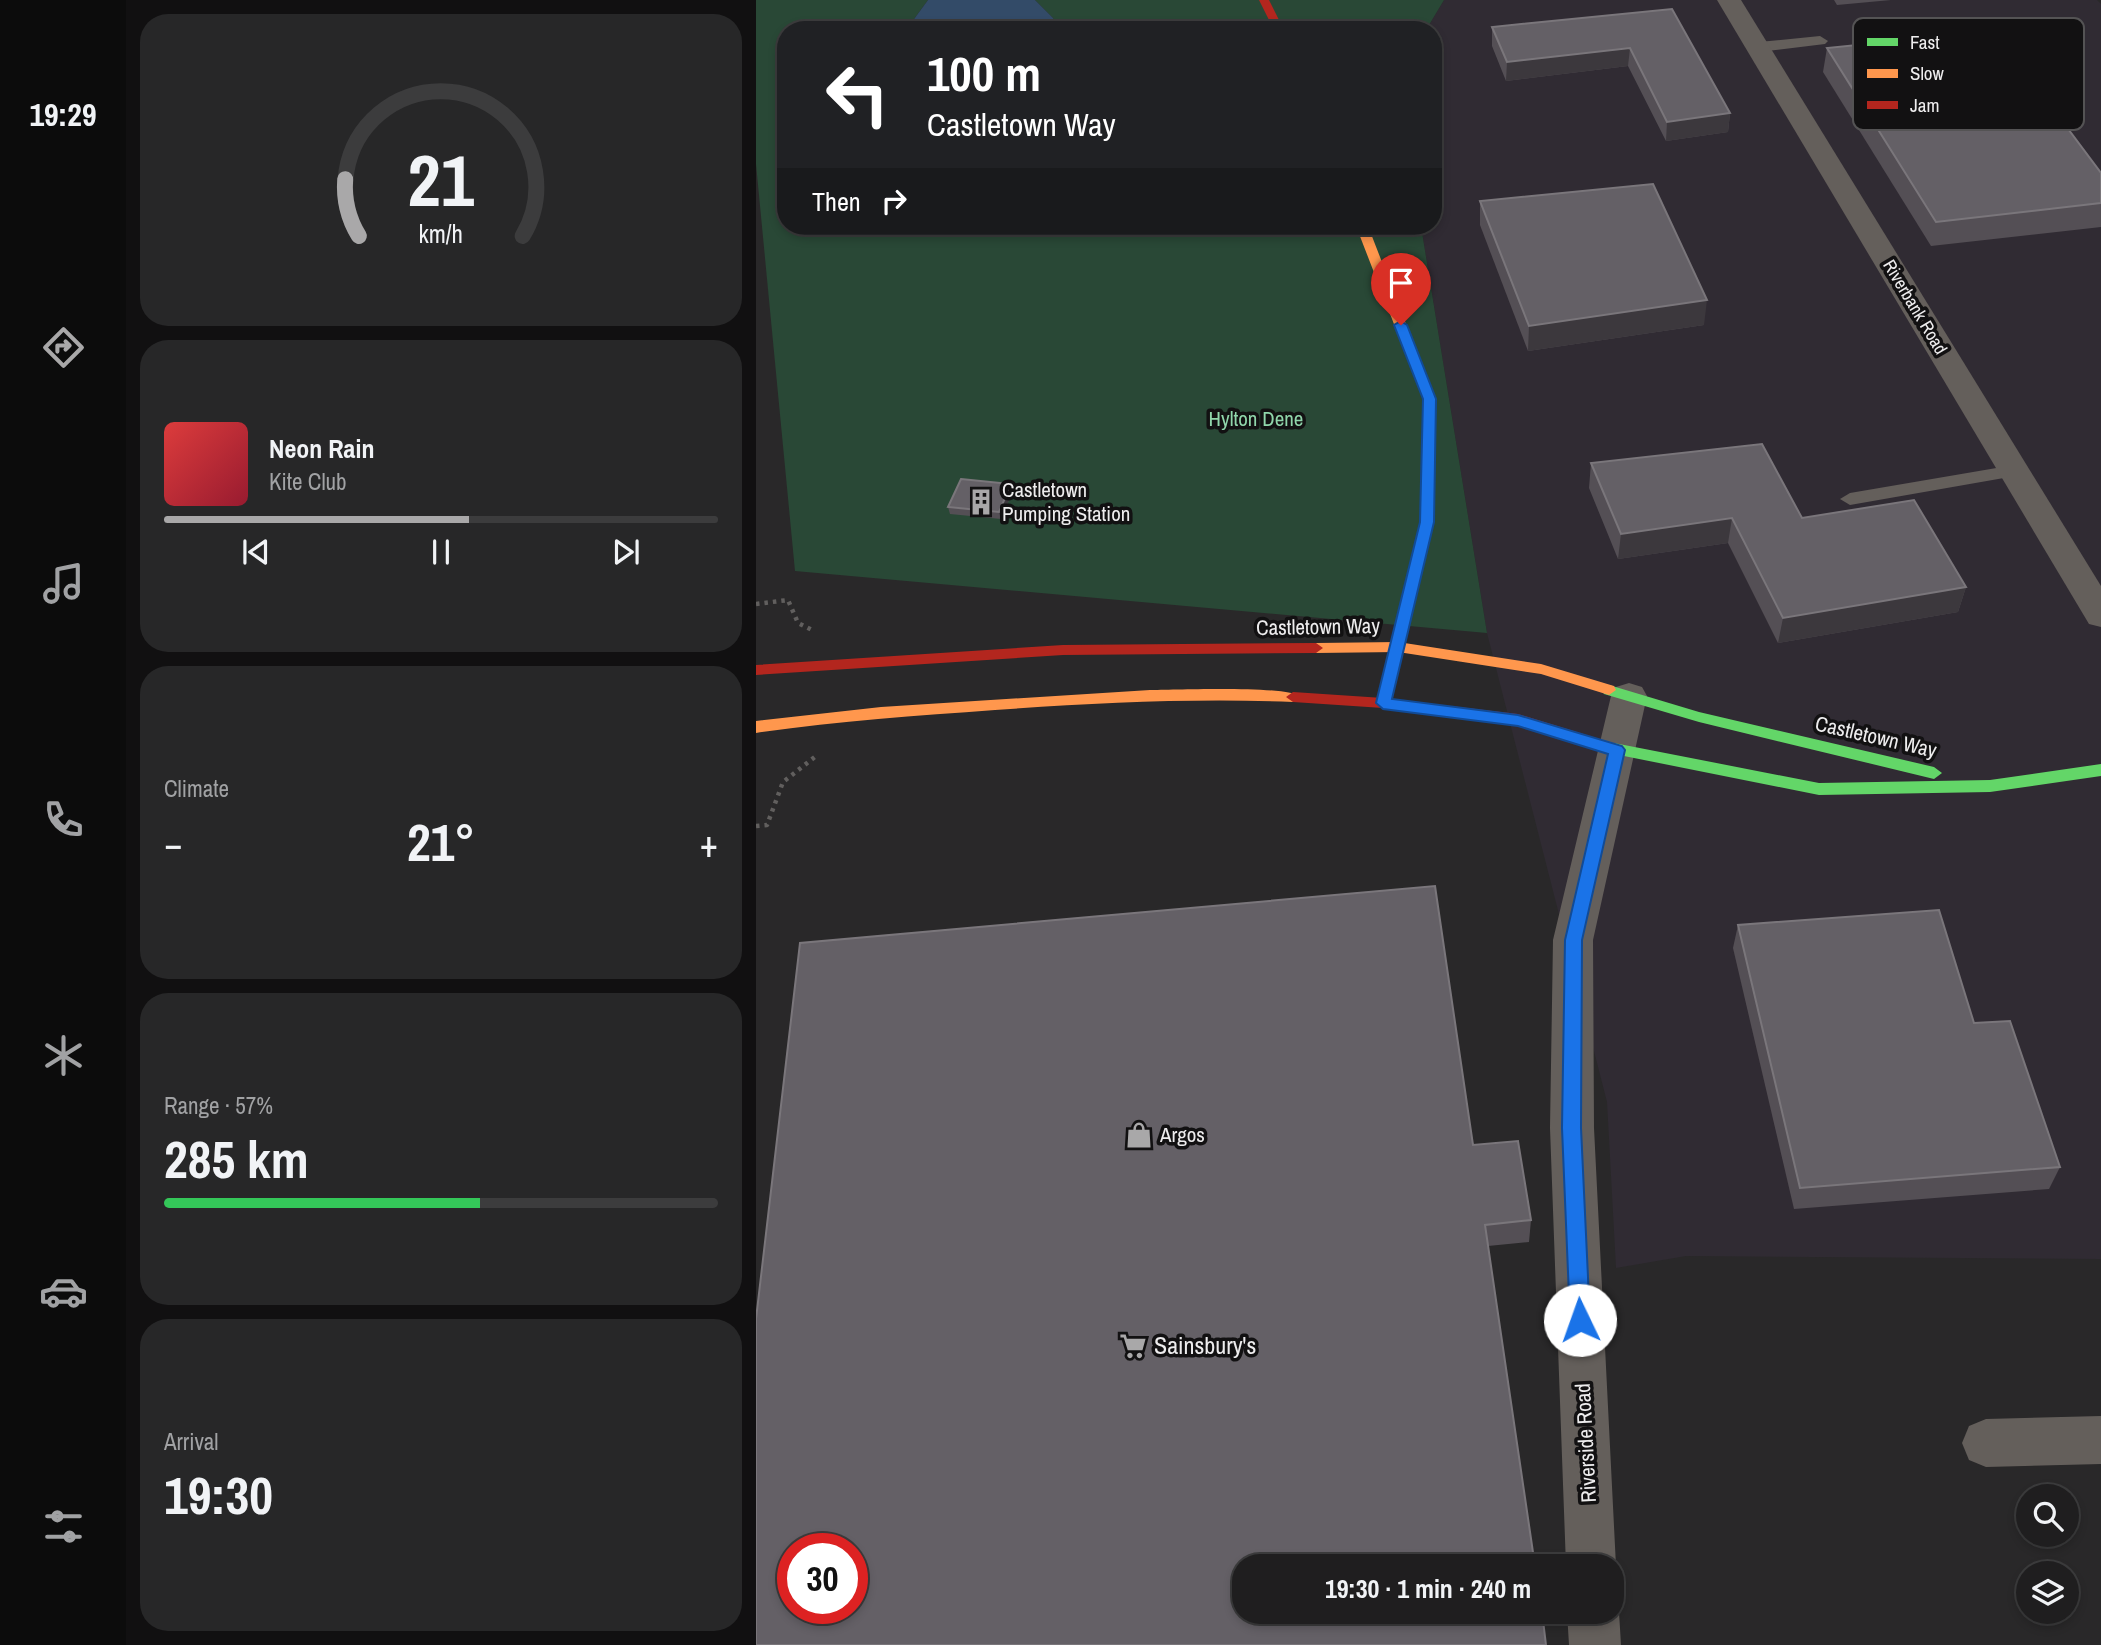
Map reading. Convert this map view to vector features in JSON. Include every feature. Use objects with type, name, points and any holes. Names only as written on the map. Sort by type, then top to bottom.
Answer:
[{"type":"street","points":[[1264,0],[1274,21]]},
{"type":"street","name":"Riverbank Road","points":[[1729,0],[2101,615]]},
{"type":"street","points":[[1365,235],[1429,399],[1427,522],[1383,703]]},
{"type":"street","name":"Castletown Way","points":[[756,670],[874,660],[1063,650],[1398,647],[1541,669],[1699,717],[1990,786]]},
{"type":"street","name":"Castletown Way","points":[[756,727],[828,716],[1230,693],[1383,703],[1518,720],[1617,750],[1819,789],[1990,786],[2101,770]]},
{"type":"street","name":"Riverside Road","points":[[1590,1554],[1572,1128],[1573,940],[1629,696]]},
{"type":"street","points":[[1986,1443],[2101,1440]]},
{"type":"street","points":[[1594,1624],[1595,1645]]},
{"type":"lane","points":[[1759,47],[1820,41]]},
{"type":"lane","points":[[1850,499],[2014,471]]},
{"type":"shaded area","points":[[1444,0],[2097,0],[2101,4],[2101,1259],[1686,1256],[1616,1268],[1607,1102],[1487,633],[1422,235],[1442,235],[1442,21],[1431,21]]},
{"type":"green space","name":"Hylton Dene","points":[[756,0],[928,0],[913,21],[777,21],[777,235],[1422,235],[1487,633],[795,571],[756,164]]},
{"type":"green space","points":[[1035,0],[1444,0],[1431,21],[1055,21]]},
{"type":"water","points":[[928,0],[1035,0],[1055,21],[913,21]]},
{"type":"building","points":[[1672,9],[1730,113],[1667,122],[1630,48],[1507,62],[1492,27]]},
{"type":"building","points":[[1853,45],[1853,90],[1827,48]]},
{"type":"building","points":[[1878,130],[2069,130],[2101,173],[2101,203],[1936,222]]},
{"type":"building","points":[[1653,184],[1707,300],[1529,326],[1480,201]]},
{"type":"building","points":[[1762,444],[1802,518],[1914,500],[1966,587],[1783,618],[1732,518],[1621,534],[1591,463]]},
{"type":"building","name":"Castletown Pumping Station","points":[[961,479],[1011,484],[999,512],[948,507]]},
{"type":"building","name":"Sainsbury's","points":[[1435,886],[1473,1145],[1518,1141],[1531,1220],[1485,1225],[1533,1554],[1232,1554],[1232,1624],[1543,1624],[1546,1645],[756,1645],[756,1319],[800,943]]},
{"type":"building","points":[[1939,910],[1974,1023],[2010,1021],[2060,1167],[1800,1188],[1738,925]]},
{"type":"traffic: fast","points":[[1383,703],[1407,606]]},
{"type":"traffic: fast","points":[[1609,690],[1699,717],[1934,773]]},
{"type":"traffic: fast","points":[[1614,749],[1819,789],[1990,786],[2101,770]]},
{"type":"traffic: slow","points":[[1365,235],[1429,399],[1427,522],[1407,606]]},
{"type":"traffic: slow","points":[[1316,648],[1398,647],[1541,669],[1609,690]]},
{"type":"traffic: slow","points":[[756,727],[881,713],[1078,699],[1185,695],[1293,697]]},
{"type":"traffic: jam","points":[[1264,0],[1274,21]]},
{"type":"traffic: jam","points":[[756,670],[1063,650],[1316,648]]},
{"type":"traffic: jam","points":[[1293,697],[1383,703],[1518,720],[1614,749]]},
{"type":"place","name":"Castletown Pumping Station","points":[[981,502]]},
{"type":"place","name":"Argos","points":[[1139,1135]]},
{"type":"place","name":"Sainsbury's","points":[[1133,1346]]},
{"type":"route","points":[[1401,325],[1429,399],[1427,522],[1383,703],[1518,720],[1617,750],[1573,940],[1572,1128],[1580,1320]]}]
